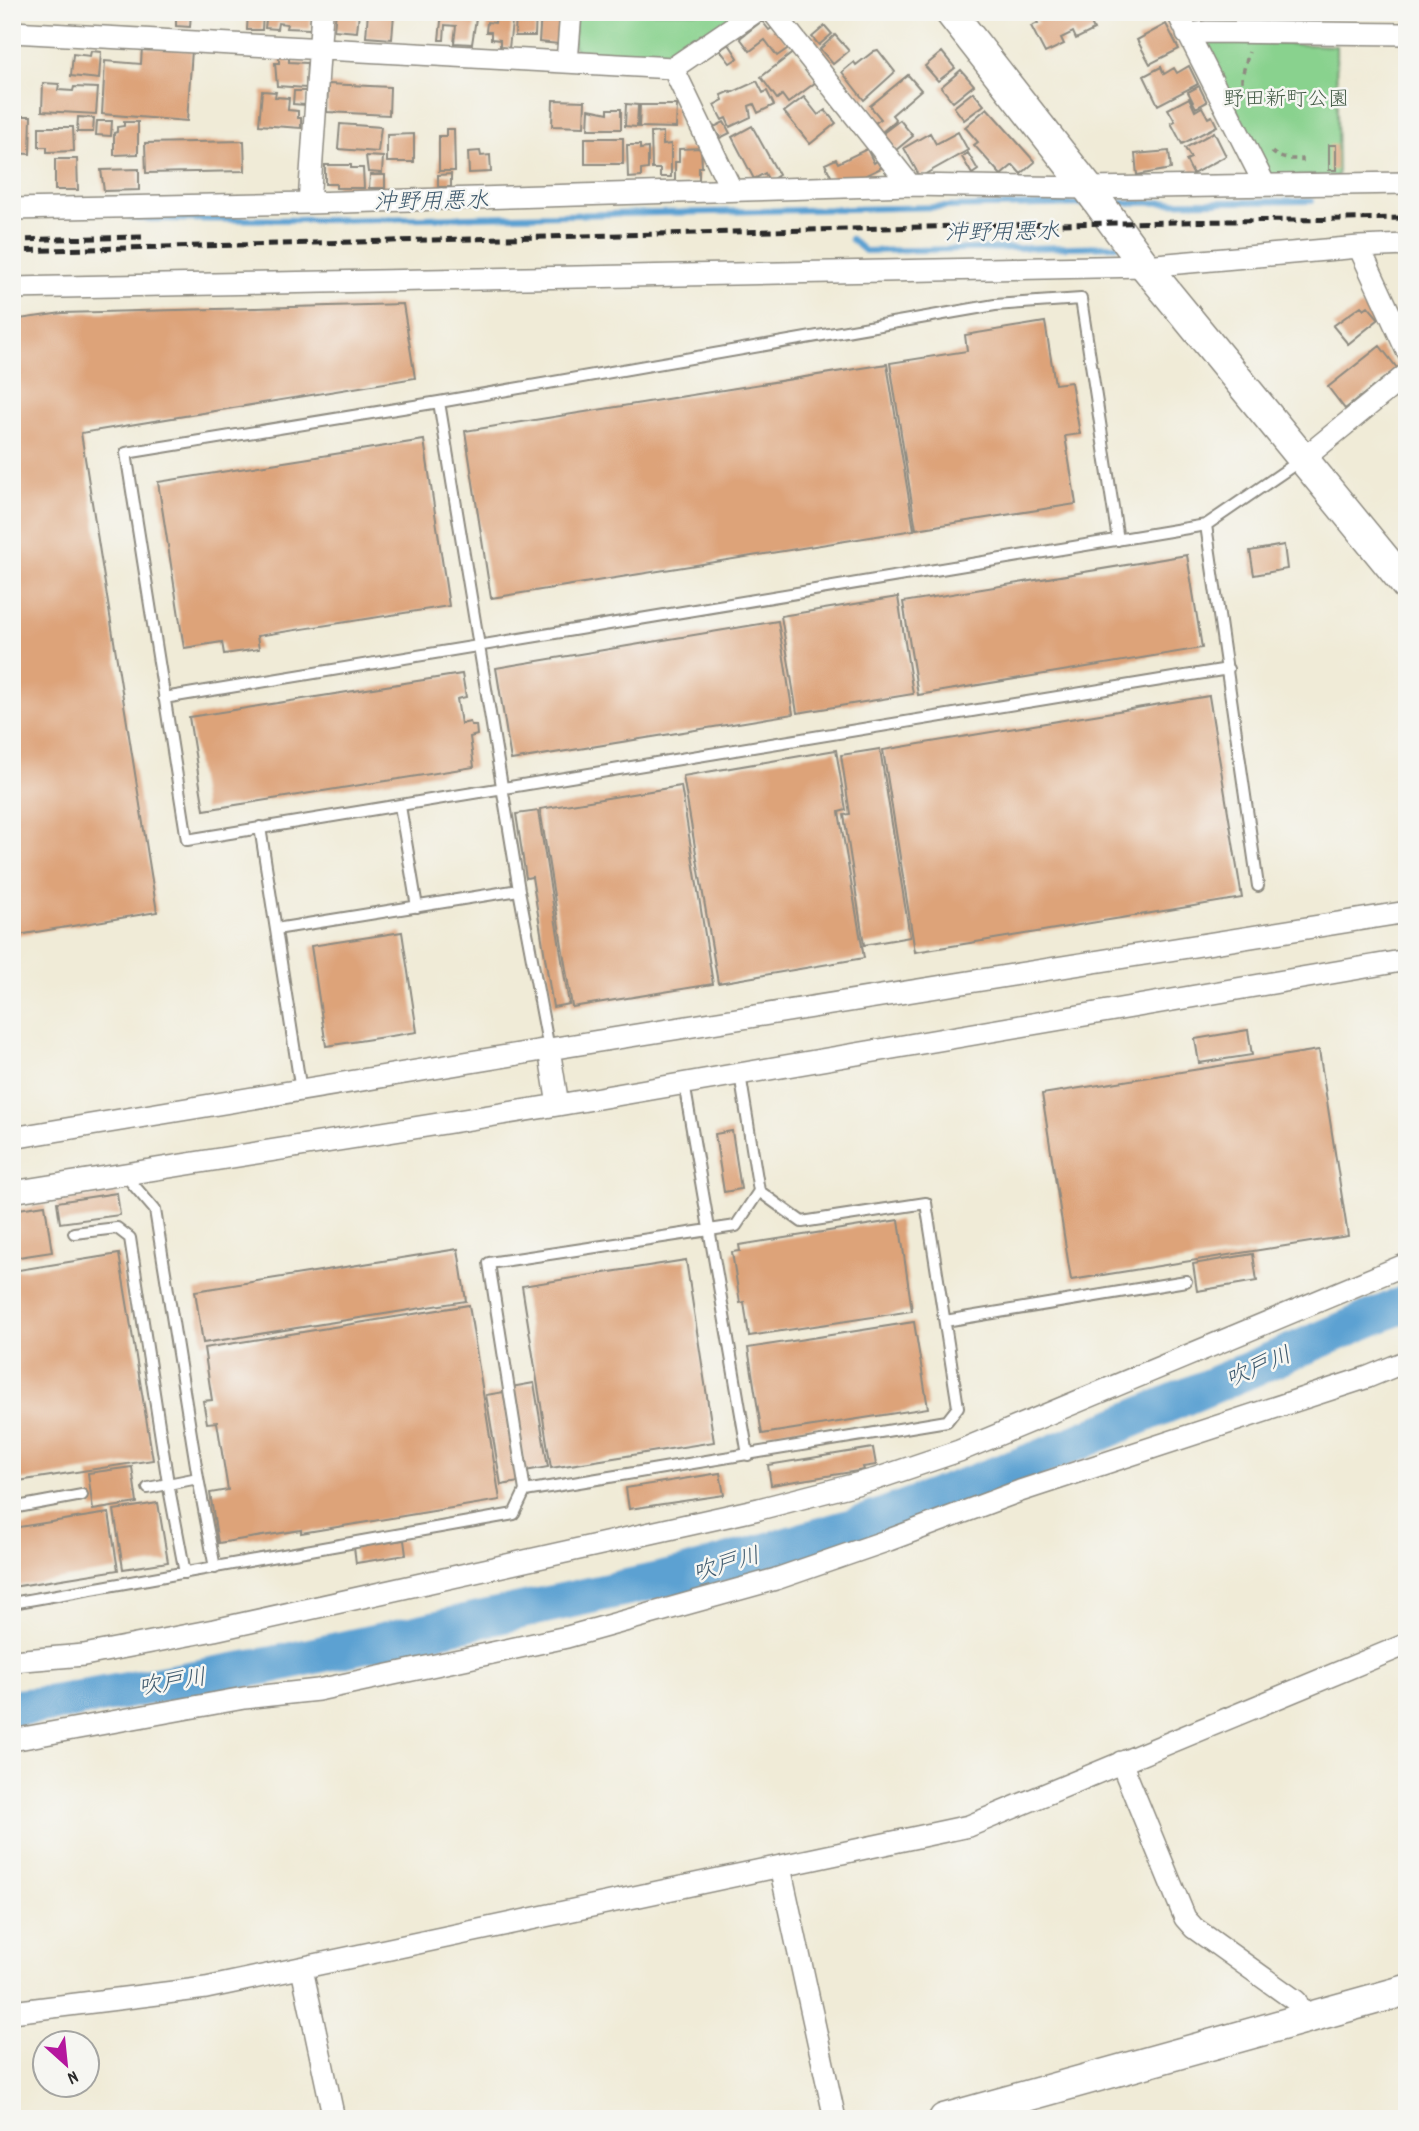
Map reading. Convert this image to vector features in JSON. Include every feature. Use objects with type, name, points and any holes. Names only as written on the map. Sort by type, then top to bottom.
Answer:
[{"type":"street","points":[[309,203],[322,12]]},
{"type":"street","points":[[567,62],[571,12]]},
{"type":"street","points":[[12,32],[673,68],[755,12]]},
{"type":"street","points":[[773,12],[910,186]]},
{"type":"street","points":[[950,12],[1088,188],[1145,266],[1407,586]]},
{"type":"street","points":[[1177,12],[1265,185]]},
{"type":"street","points":[[1187,34],[1407,34]]},
{"type":"street","points":[[673,68],[731,189]]},
{"type":"street","points":[[12,209],[309,203],[731,189],[910,186],[1088,188],[1407,183]]},
{"type":"street","points":[[12,288],[1145,266],[1407,245]]},
{"type":"street","points":[[1359,247],[1407,351]]},
{"type":"street","points":[[1303,459],[1407,374]]},
{"type":"street","points":[[12,1138],[1407,912]]},
{"type":"street","points":[[12,1192],[558,1105],[1407,960]]},
{"type":"street","points":[[549,1049],[558,1105]]},
{"type":"street","points":[[12,1661],[84,1655],[214,1630],[759,1509],[876,1479],[959,1451],[1407,1264]]},
{"type":"street","points":[[12,1740],[244,1698],[318,1690],[567,1637],[776,1579],[1020,1491],[1368,1377],[1407,1361]]},
{"type":"street","points":[[12,2012],[206,1988],[969,1826],[1407,1644]]},
{"type":"street","points":[[1121,1762],[1185,1918],[1194,1928],[1296,2001],[1303,2019]]},
{"type":"street","points":[[780,1867],[835,2119]]},
{"type":"street","points":[[302,1969],[334,2119]]},
{"type":"street","points":[[944,2119],[1407,1990]]},
{"type":"lane","points":[[1118,540],[1081,299],[995,306],[126,453],[187,840],[1228,669]]},
{"type":"lane","points":[[439,402],[519,890],[549,1049]]},
{"type":"lane","points":[[164,698],[1206,525],[1303,459]]},
{"type":"lane","points":[[1206,525],[1258,886]]},
{"type":"lane","points":[[400,806],[416,907]]},
{"type":"lane","points":[[260,827],[300,1091]]},
{"type":"lane","points":[[276,929],[519,890]]},
{"type":"lane","points":[[12,1603],[514,1514],[525,1492],[489,1264],[736,1226],[759,1191],[740,1074]]},
{"type":"lane","points":[[684,1083],[748,1455]]},
{"type":"lane","points":[[125,1175],[155,1210],[215,1568]]},
{"type":"lane","points":[[525,1492],[947,1421],[958,1407],[926,1203],[802,1222],[759,1191]]},
{"type":"lane","points":[[74,1233],[117,1228],[130,1238],[168,1483],[185,1573]]},
{"type":"lane","points":[[945,1321],[1186,1281]]},
{"type":"lane","points":[[148,1489],[198,1478]]},
{"type":"lane","points":[[12,1507],[82,1495]]},
{"type":"path","points":[[1247,103],[1241,85],[1248,58],[1250,32]]},
{"type":"path","points":[[1270,150],[1286,159],[1302,159],[1302,185]]},
{"type":"green space","points":[[576,12],[741,12],[668,57],[580,55],[573,45]]},
{"type":"green space","name":"野田新町公園","points":[[1211,41],[1336,46],[1338,176],[1269,176],[1204,48]]},
{"type":"building","points":[[176,12],[191,12],[190,27],[176,26]]},
{"type":"building","points":[[248,12],[263,12],[262,30],[247,30]]},
{"type":"building","points":[[267,12],[311,12],[310,29],[286,28],[287,24],[278,23],[277,29],[265,28]]},
{"type":"building","points":[[336,12],[359,12],[357,32],[334,30]]},
{"type":"building","points":[[368,12],[394,14],[392,39],[366,37]]},
{"type":"building","points":[[442,12],[477,12],[472,44],[454,43],[456,26],[445,25],[444,40],[439,40]]},
{"type":"building","points":[[496,12],[513,14],[509,48],[500,47],[500,40],[491,39],[491,32],[486,32],[487,22],[495,23]]},
{"type":"building","points":[[516,12],[536,12],[535,36],[515,36]]},
{"type":"building","points":[[1046,12],[1085,12],[1094,30],[1076,39],[1073,32],[1061,38],[1064,44],[1045,53],[1031,26],[1038,23],[1035,18]]},
{"type":"building","points":[[1278,12],[1299,12],[1300,19],[1278,19]]},
{"type":"building","points":[[541,13],[556,14],[556,19],[561,20],[559,44],[539,42]]},
{"type":"building","points":[[762,21],[769,30],[775,26],[790,47],[777,56],[765,40],[750,51],[740,38]]},
{"type":"building","points":[[1166,24],[1179,49],[1150,64],[1137,40]]},
{"type":"building","points":[[825,26],[832,34],[819,45],[812,37]]},
{"type":"building","points":[[835,35],[849,51],[833,64],[820,49]]},
{"type":"building","points":[[729,44],[738,58],[730,63],[720,50]]},
{"type":"building","points":[[142,47],[192,50],[187,121],[102,114],[105,61],[141,64]]},
{"type":"building","points":[[878,50],[895,72],[864,100],[842,72],[854,62],[856,65]]},
{"type":"building","points":[[91,51],[101,52],[99,79],[71,76],[73,54],[90,56]]},
{"type":"building","points":[[794,52],[816,82],[788,103],[782,95],[777,99],[761,77]]},
{"type":"building","points":[[942,52],[955,68],[938,81],[925,66]]},
{"type":"building","points":[[279,57],[289,58],[289,62],[307,63],[306,88],[277,86],[275,63],[279,63]]},
{"type":"building","points":[[1189,66],[1198,84],[1158,105],[1144,76],[1161,67],[1164,74],[1174,68],[1177,73]]},
{"type":"building","points":[[961,70],[974,85],[953,102],[941,87]]},
{"type":"building","points":[[908,75],[921,90],[892,115],[896,120],[882,132],[875,123],[881,119],[870,106]]},
{"type":"building","points":[[757,81],[763,93],[767,91],[774,105],[758,113],[754,104],[749,106],[751,117],[730,127],[726,118],[722,120],[714,105],[723,100],[721,95]]},
{"type":"building","points":[[43,83],[59,84],[58,90],[73,91],[74,87],[98,88],[96,114],[42,111]]},
{"type":"building","points":[[328,84],[390,87],[389,115],[327,112]]},
{"type":"building","points":[[1199,86],[1207,102],[1196,108],[1188,92]]},
{"type":"building","points":[[262,91],[276,92],[275,97],[289,98],[288,110],[298,111],[301,128],[259,125]]},
{"type":"building","points":[[294,91],[306,91],[305,105],[293,104]]},
{"type":"building","points":[[973,92],[984,105],[964,120],[954,107]]},
{"type":"building","points":[[804,97],[818,115],[825,110],[836,123],[810,144],[784,112]]},
{"type":"building","points":[[1189,98],[1195,111],[1202,107],[1208,118],[1212,116],[1217,126],[1182,144],[1171,123],[1175,121],[1168,109]]},
{"type":"building","points":[[553,100],[585,101],[584,127],[552,126]]},
{"type":"building","points":[[626,104],[638,105],[637,127],[625,126]]},
{"type":"building","points":[[640,105],[677,105],[676,128],[639,127]]},
{"type":"building","points":[[987,108],[1035,162],[1021,174],[1013,165],[1001,175],[974,145],[978,142],[965,127]]},
{"type":"building","points":[[589,109],[608,113],[608,109],[621,109],[621,129],[588,129]]},
{"type":"building","points":[[12,116],[31,116],[30,154],[12,153]]},
{"type":"building","points":[[78,117],[94,118],[93,132],[77,132]]},
{"type":"building","points":[[900,120],[913,136],[896,150],[883,133]]},
{"type":"building","points":[[97,121],[112,121],[111,136],[96,135]]},
{"type":"building","points":[[124,122],[138,122],[138,154],[114,155],[114,133],[117,132],[117,127],[124,126]]},
{"type":"building","points":[[724,122],[730,133],[720,138],[714,127]]},
{"type":"building","points":[[340,124],[381,127],[378,152],[338,149]]},
{"type":"building","points":[[752,126],[779,175],[769,181],[765,173],[754,179],[732,137]]},
{"type":"building","points":[[39,127],[73,127],[74,151],[47,152],[47,147],[39,147]]},
{"type":"building","points":[[446,129],[454,129],[455,171],[439,171],[439,136],[446,136]]},
{"type":"building","points":[[663,132],[663,145],[671,144],[671,177],[660,177],[660,169],[652,169],[651,133]]},
{"type":"building","points":[[958,132],[968,150],[920,177],[904,148],[930,133],[936,144]]},
{"type":"building","points":[[1214,132],[1226,156],[1193,174],[1186,160],[1191,158],[1185,148]]},
{"type":"building","points":[[414,134],[414,162],[387,162],[387,135]]},
{"type":"building","points":[[585,138],[623,138],[623,164],[585,164]]},
{"type":"building","points":[[244,141],[245,171],[146,173],[145,143]]},
{"type":"building","points":[[627,145],[640,145],[640,149],[648,148],[648,169],[641,170],[641,177],[628,178]]},
{"type":"building","points":[[1329,145],[1336,145],[1336,170],[1329,170]]},
{"type":"building","points":[[701,148],[702,167],[699,167],[699,181],[675,182],[675,162],[679,162],[679,149]]},
{"type":"building","points":[[867,149],[874,163],[877,161],[881,168],[858,179],[833,180],[825,164],[836,159],[838,163]]},
{"type":"building","points":[[480,151],[481,156],[490,155],[491,172],[469,173],[468,152]]},
{"type":"building","points":[[1169,151],[1171,169],[1137,175],[1135,154]]},
{"type":"building","points":[[968,153],[978,170],[972,174],[962,157]]},
{"type":"building","points":[[366,156],[383,157],[382,173],[368,172]]},
{"type":"building","points":[[55,159],[77,159],[78,190],[55,190]]},
{"type":"building","points":[[325,165],[363,168],[364,188],[336,188],[336,184],[325,184]]},
{"type":"building","points":[[139,169],[139,190],[104,191],[101,170]]},
{"type":"building","points":[[451,174],[451,187],[438,187],[438,175]]},
{"type":"building","points":[[370,175],[385,175],[385,188],[369,188]]},
{"type":"building","points":[[403,304],[415,378],[81,433],[157,912],[12,936],[12,320],[62,313]]},
{"type":"building","points":[[1361,306],[1364,309],[1368,306],[1379,319],[1348,344],[1333,326]]},
{"type":"building","points":[[1045,322],[1055,384],[1071,382],[1080,434],[1065,436],[1076,504],[916,529],[890,363],[967,351],[965,335]]},
{"type":"building","points":[[1380,346],[1397,368],[1345,409],[1328,387]]},
{"type":"building","points":[[887,364],[914,530],[491,598],[465,431]]},
{"type":"building","points":[[424,440],[449,606],[257,636],[259,649],[224,654],[222,642],[184,648],[158,482]]},
{"type":"building","points":[[1284,545],[1287,569],[1254,575],[1250,551]]},
{"type":"building","points":[[1187,555],[1202,648],[918,695],[903,602]]},
{"type":"building","points":[[898,597],[913,694],[797,713],[781,616]]},
{"type":"building","points":[[778,621],[793,714],[511,760],[496,668]]},
{"type":"building","points":[[462,674],[466,697],[457,699],[461,724],[470,722],[471,725],[476,725],[477,735],[470,737],[474,767],[204,810],[189,717]]},
{"type":"building","points":[[1209,696],[1242,898],[915,952],[883,750]]},
{"type":"building","points":[[880,749],[910,937],[864,945],[844,815],[850,814],[841,755]]},
{"type":"building","points":[[836,750],[846,810],[839,812],[864,958],[718,983],[683,776]]},
{"type":"building","points":[[681,786],[713,984],[572,1007],[540,809]]},
{"type":"building","points":[[538,811],[569,1004],[553,1007],[532,877],[526,878],[516,814]]},
{"type":"building","points":[[402,932],[417,1032],[326,1046],[311,946]]},
{"type":"building","points":[[1248,1030],[1252,1055],[1199,1063],[1195,1039]]},
{"type":"building","points":[[1319,1050],[1348,1236],[1071,1280],[1042,1094]]},
{"type":"building","points":[[732,1131],[741,1189],[724,1192],[715,1134]]},
{"type":"building","points":[[117,1193],[120,1215],[60,1223],[57,1202]]},
{"type":"building","points":[[45,1205],[52,1252],[12,1258],[12,1210]]},
{"type":"building","points":[[899,1220],[912,1311],[749,1336],[744,1302],[740,1303],[732,1252],[740,1251],[739,1245]]},
{"type":"building","points":[[458,1249],[466,1301],[203,1343],[195,1291]]},
{"type":"building","points":[[119,1254],[153,1460],[12,1482],[12,1271]]},
{"type":"building","points":[[1253,1254],[1257,1281],[1197,1291],[1193,1264]]},
{"type":"building","points":[[686,1260],[714,1442],[551,1468],[522,1286]]},
{"type":"building","points":[[469,1305],[500,1500],[301,1533],[301,1530],[218,1543],[210,1493],[228,1490],[217,1422],[207,1423],[203,1401],[212,1400],[204,1348]]},
{"type":"building","points":[[914,1322],[928,1408],[762,1434],[748,1348]]},
{"type":"building","points":[[534,1383],[548,1467],[525,1471],[511,1387]]},
{"type":"building","points":[[504,1392],[519,1482],[501,1485],[486,1395]]},
{"type":"building","points":[[873,1448],[876,1465],[863,1467],[864,1470],[771,1485],[768,1465]]},
{"type":"building","points":[[132,1467],[137,1503],[93,1510],[88,1473]]},
{"type":"building","points":[[720,1473],[724,1495],[629,1509],[626,1488]]},
{"type":"building","points":[[158,1503],[168,1562],[123,1569],[114,1510]]},
{"type":"building","points":[[109,1513],[118,1570],[12,1587],[12,1528]]},
{"type":"building","points":[[404,1540],[406,1555],[356,1563],[354,1547]]},
{"type":"waterway","points":[[1112,203],[1312,201]]},
{"type":"waterway","name":"沖野用悪水","points":[[130,217],[328,220],[1088,204]]},
{"type":"waterway","name":"沖野用悪水","points":[[851,239],[865,251],[1117,246]]},
{"type":"waterway","name":"吹戸川","points":[[12,1708],[51,1704],[271,1665],[684,1575],[865,1523],[1043,1457],[1407,1303]]},
{"type":"railway","points":[[12,251],[1000,225],[1407,218]]},
{"type":"railway","points":[[12,240],[142,237]]}]
